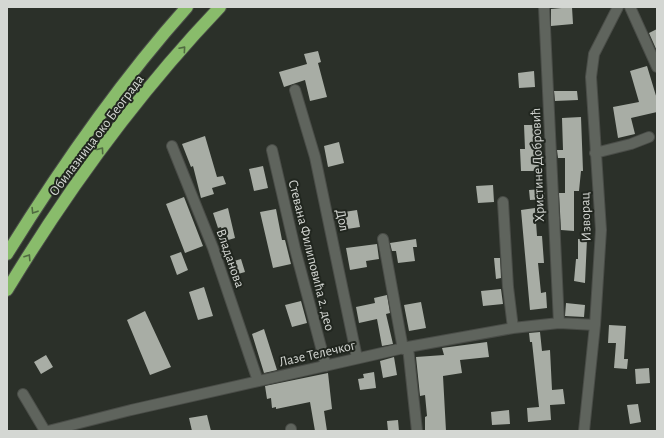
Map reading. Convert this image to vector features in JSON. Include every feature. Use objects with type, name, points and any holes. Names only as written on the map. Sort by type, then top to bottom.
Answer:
[{"type":"highway","name":"Обилазница око Београда","points":[[7,254],[82,139],[138,66],[187,7]]},
{"type":"highway","name":"Обилазница око Београда","points":[[7,290],[53,218],[103,147],[160,75],[220,7]]},
{"type":"street","name":"Христине Добровић","points":[[544,7],[559,323]]},
{"type":"street","name":"Изворац","points":[[584,431],[595,324],[601,230],[591,77],[594,54],[618,7]]},
{"type":"street","points":[[630,7],[657,67]]},
{"type":"street","name":"Дол","points":[[295,90],[305,118],[315,157],[357,358]]},
{"type":"street","points":[[596,153],[631,144],[649,137]]},
{"type":"street","name":"Владанова","points":[[172,146],[213,248],[258,381]]},
{"type":"street","name":"Стевана Филиповића 2. део","points":[[272,150],[295,248],[326,366]]},
{"type":"street","points":[[503,202],[508,287],[513,328]]},
{"type":"street","points":[[383,240],[406,348],[417,431]]},
{"type":"street","name":"Лазе Телечког","points":[[51,430],[357,358],[406,348],[513,328],[559,323],[595,324]]},
{"type":"street","points":[[23,394],[51,430]]},
{"type":"building","points":[[572,7],[573,24],[551,26],[551,9]]},
{"type":"building","points":[[657,29],[657,51],[649,33]]},
{"type":"building","points":[[318,51],[321,62],[318,63],[327,97],[310,101],[305,80],[284,87],[279,72],[307,64],[304,54]]},
{"type":"building","points":[[647,66],[657,99],[657,112],[631,118],[635,134],[618,138],[613,107],[639,102],[630,71]]},
{"type":"building","points":[[534,71],[535,87],[519,88],[518,73]]},
{"type":"building","points":[[554,91],[577,91],[578,100],[555,101]]},
{"type":"building","points":[[581,117],[583,171],[581,171],[579,191],[574,191],[574,231],[561,230],[559,193],[565,193],[565,158],[558,158],[557,150],[563,150],[562,118]]},
{"type":"building","points":[[524,125],[541,125],[542,143],[538,143],[539,171],[521,171],[520,149],[525,149]]},
{"type":"building","points":[[205,136],[217,177],[223,176],[226,184],[212,188],[214,194],[201,198],[193,166],[191,167],[182,144]]},
{"type":"building","points":[[339,142],[344,163],[328,167],[324,146]]},
{"type":"building","points":[[263,166],[268,188],[254,191],[249,169]]},
{"type":"building","points":[[493,185],[494,202],[478,203],[476,186]]},
{"type":"building","points":[[544,189],[545,199],[530,200],[529,190]]},
{"type":"building","points":[[184,197],[203,246],[185,253],[166,204]]},
{"type":"building","points":[[228,208],[235,238],[225,241],[221,227],[218,228],[213,213]]},
{"type":"building","points":[[535,208],[537,236],[542,236],[544,263],[538,263],[541,293],[546,292],[547,308],[530,310],[521,210]]},
{"type":"building","points":[[276,209],[282,240],[285,240],[291,264],[273,268],[260,212]]},
{"type":"building","points":[[357,210],[360,227],[341,230],[338,213]]},
{"type":"building","points":[[416,239],[417,247],[413,247],[415,261],[398,263],[396,251],[392,251],[390,243]]},
{"type":"building","points":[[578,239],[587,239],[585,283],[574,281],[576,259],[578,259]]},
{"type":"building","points":[[377,244],[379,259],[366,261],[367,267],[350,270],[346,248]]},
{"type":"building","points":[[181,252],[188,270],[177,275],[170,256]]},
{"type":"building","points":[[494,258],[500,258],[501,278],[496,279]]},
{"type":"building","points":[[241,259],[245,272],[231,276],[227,263]]},
{"type":"building","points":[[204,287],[213,316],[198,320],[189,292]]},
{"type":"building","points":[[501,289],[503,304],[483,306],[481,291]]},
{"type":"building","points":[[387,295],[390,313],[386,314],[393,344],[382,346],[377,319],[359,323],[356,307],[375,303],[374,298]]},
{"type":"building","points":[[301,301],[307,323],[292,327],[285,305]]},
{"type":"building","points":[[421,302],[426,328],[409,331],[404,305]]},
{"type":"building","points":[[566,303],[585,305],[584,317],[565,316]]},
{"type":"building","points":[[145,311],[171,367],[150,375],[127,320]]},
{"type":"building","points":[[609,325],[626,326],[624,359],[628,359],[627,369],[614,368],[616,343],[608,343]]},
{"type":"building","points":[[264,329],[277,370],[264,373],[252,334]]},
{"type":"building","points":[[540,332],[542,351],[550,350],[552,390],[563,389],[565,404],[550,405],[551,420],[528,422],[527,408],[539,407],[532,342],[530,342],[529,333]]},
{"type":"building","points":[[487,342],[489,357],[460,360],[462,373],[443,376],[446,431],[425,431],[425,417],[427,416],[425,395],[420,396],[416,357],[444,355],[442,348]]},
{"type":"building","points":[[46,355],[53,367],[41,374],[34,362]]},
{"type":"building","points":[[394,357],[397,375],[383,378],[380,361]]},
{"type":"building","points":[[649,368],[650,383],[636,384],[635,369]]},
{"type":"building","points":[[374,372],[376,388],[360,390],[358,379],[364,378],[363,374]]},
{"type":"building","points":[[328,373],[332,409],[324,411],[327,431],[315,431],[310,402],[276,409],[276,407],[272,408],[271,398],[267,399],[265,386]]},
{"type":"building","points":[[638,404],[641,422],[630,424],[627,405]]},
{"type":"building","points":[[509,410],[510,424],[492,425],[491,412]]},
{"type":"building","points":[[207,415],[211,431],[192,431],[189,418]]},
{"type":"building","points":[[398,420],[399,431],[388,431],[387,421]]}]
